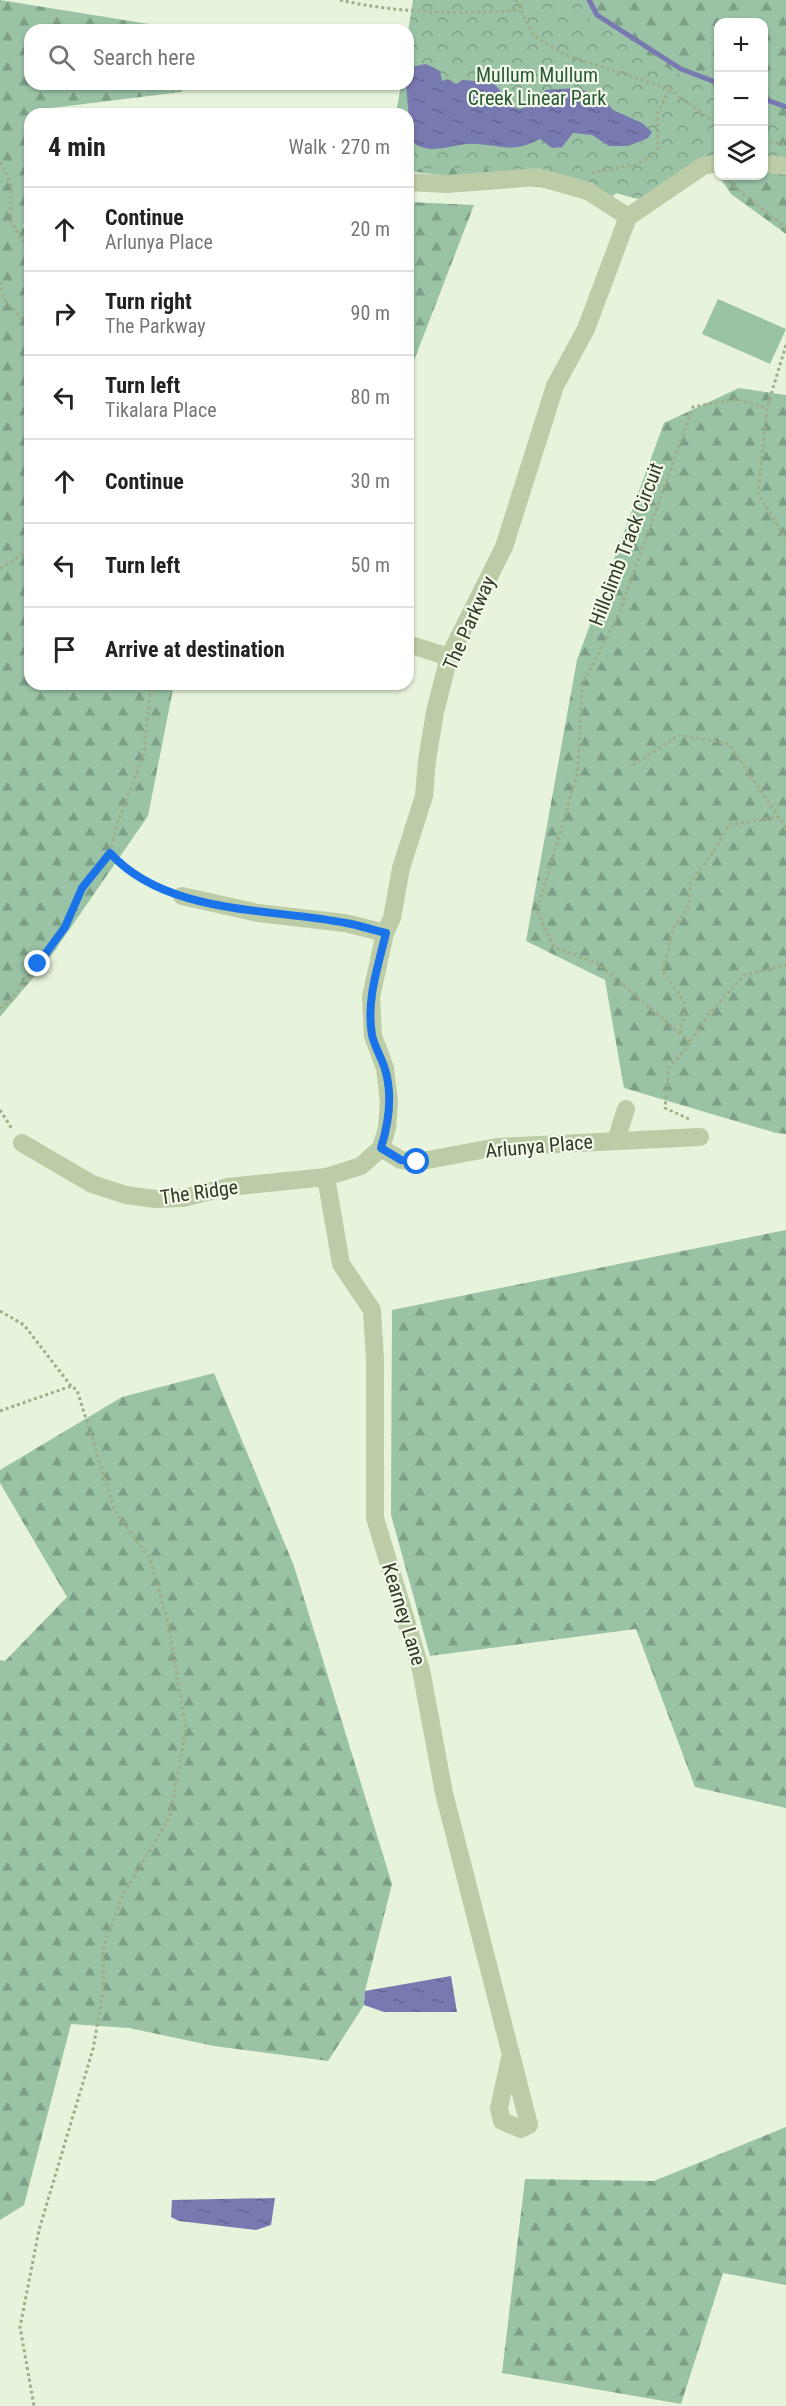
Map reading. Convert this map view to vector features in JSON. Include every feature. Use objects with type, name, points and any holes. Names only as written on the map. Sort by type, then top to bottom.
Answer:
[{"type":"street","points":[[414,183],[447,184],[538,177],[588,191],[628,217],[703,166],[714,164]]},
{"type":"street","points":[[768,164],[786,166]]},
{"type":"street","name":"The Parkway","points":[[381,1148],[387,1128],[389,1102],[385,1068],[372,1036],[371,997],[386,933],[392,918],[401,868],[424,796],[433,721],[449,657],[504,547],[552,395],[586,329],[628,217]]},
{"type":"street","points":[[414,646],[449,657]]},
{"type":"street","points":[[182,896],[258,913],[345,923],[386,933]]},
{"type":"street","points":[[616,1140],[626,1109]]},
{"type":"street","name":"Arlunya Place","points":[[381,1148],[401,1160],[417,1162],[497,1147],[700,1137]]},
{"type":"street","name":"The Ridge","points":[[22,1143],[92,1184],[126,1195],[155,1199],[183,1198],[228,1188],[326,1177],[361,1166],[381,1148]]},
{"type":"street","name":"Kearney Lane","points":[[326,1177],[341,1264],[372,1310],[375,1360],[375,1518],[421,1670],[444,1793],[511,2054]]},
{"type":"path","points":[[340,0],[372,8],[494,12],[521,10]]},
{"type":"path","points":[[516,0],[534,36],[566,55],[670,88],[705,116],[714,120]]},
{"type":"path","points":[[565,185],[571,177],[638,164],[658,152],[658,112],[670,88]]},
{"type":"path","points":[[768,141],[786,145]]},
{"type":"path","points":[[0,162],[11,184],[11,222],[24,242]]},
{"type":"path","points":[[726,180],[786,228]]},
{"type":"path","points":[[0,282],[4,299],[24,321]]},
{"type":"path","points":[[786,345],[767,408],[758,493],[786,539]]},
{"type":"path","name":"Hillclimb Track Circuit","points":[[690,1042],[597,963],[554,947],[537,910],[578,771],[582,685],[618,616],[693,407],[735,399],[767,408]]},
{"type":"path","points":[[0,568],[24,554]]},
{"type":"path","points":[[0,1008],[10,1001],[65,927],[82,888],[110,853],[117,824],[144,753],[150,690]]},
{"type":"path","points":[[633,765],[679,735],[729,744],[786,828]]},
{"type":"path","points":[[680,1033],[686,1005],[663,971],[673,929],[688,908],[691,881],[711,856],[729,825],[779,818]]},
{"type":"path","points":[[110,853],[139,878],[182,896]]},
{"type":"path","points":[[700,1137],[696,1122],[665,1108],[669,1067],[708,1016],[744,975],[786,965]]},
{"type":"path","points":[[0,1110],[22,1143]]},
{"type":"path","points":[[0,1311],[24,1325],[70,1386],[76,1390],[115,1510],[150,1559],[168,1622],[186,1729],[170,1816],[121,1899],[103,1949],[103,1994],[93,2049],[39,2230],[20,2327],[34,2406]]},
{"type":"path","points":[[0,1411],[70,1386]]},
{"type":"green space","points":[[0,0],[149,24],[24,24],[24,90],[182,90],[182,92],[51,108],[24,108],[24,690],[173,690],[148,816],[49,959],[0,1017]]},
{"type":"green space","name":"Mullum Mullum Creek Linear Park","points":[[413,0],[582,0],[582,14],[671,70],[714,89],[714,160],[638,199],[543,174],[496,167],[414,169],[414,108],[397,108],[400,90],[414,90],[414,24],[409,24]]},
{"type":"green space","name":"Mullum Mullum Creek Linear Park","points":[[457,0],[786,0],[786,234],[731,194],[722,180],[768,180],[768,18],[714,18],[714,169],[689,130],[613,196],[414,172],[414,111]]},
{"type":"green space","points":[[768,113],[778,117],[779,159],[768,158]]},
{"type":"green space","points":[[414,202],[474,205],[414,360]]},
{"type":"green space","points":[[718,299],[786,329],[770,364],[702,334]]},
{"type":"green space","points":[[739,388],[786,395],[786,1134],[624,1088],[605,980],[526,941],[577,660],[664,423]]},
{"type":"green space","points":[[786,1230],[786,1808],[695,1787],[636,1629],[430,1656],[391,1515],[392,1310]]},
{"type":"green space","points":[[214,1373],[294,1566],[392,1884],[365,1991],[364,2005],[328,2061],[214,2046],[129,2028],[71,2024],[24,2205],[0,2220],[0,1660],[5,1661],[67,1597],[0,1483],[0,1470],[122,1397]]},
{"type":"green space","points":[[786,2127],[786,2285],[723,2273],[681,2404],[502,2373],[525,2179],[654,2181]]},
{"type":"water","points":[[426,64],[440,71],[442,81],[448,79],[456,84],[463,80],[475,81],[478,77],[489,81],[500,91],[508,106],[520,109],[541,101],[545,90],[578,88],[604,99],[613,110],[642,123],[652,132],[648,138],[628,146],[609,146],[592,135],[573,133],[562,147],[552,148],[540,139],[523,146],[509,148],[477,144],[435,149],[419,146],[414,143],[414,108],[408,108],[407,90],[414,90],[414,66]]},
{"type":"water","points":[[451,1976],[457,2012],[384,2012],[364,2005],[365,1991]]},
{"type":"water","points":[[275,2198],[271,2225],[256,2230],[179,2221],[171,2217],[172,2200]]},
{"type":"waterway","points":[[589,0],[597,15],[681,69],[714,81]]},
{"type":"waterway","points":[[768,100],[786,107]]},
{"type":"route","points":[[38,964],[65,927],[82,888],[110,853],[116,861],[139,878],[182,896],[258,913],[345,923],[386,933],[371,997],[372,1036],[385,1068],[389,1102],[387,1128],[381,1148],[401,1160],[417,1162]]}]
